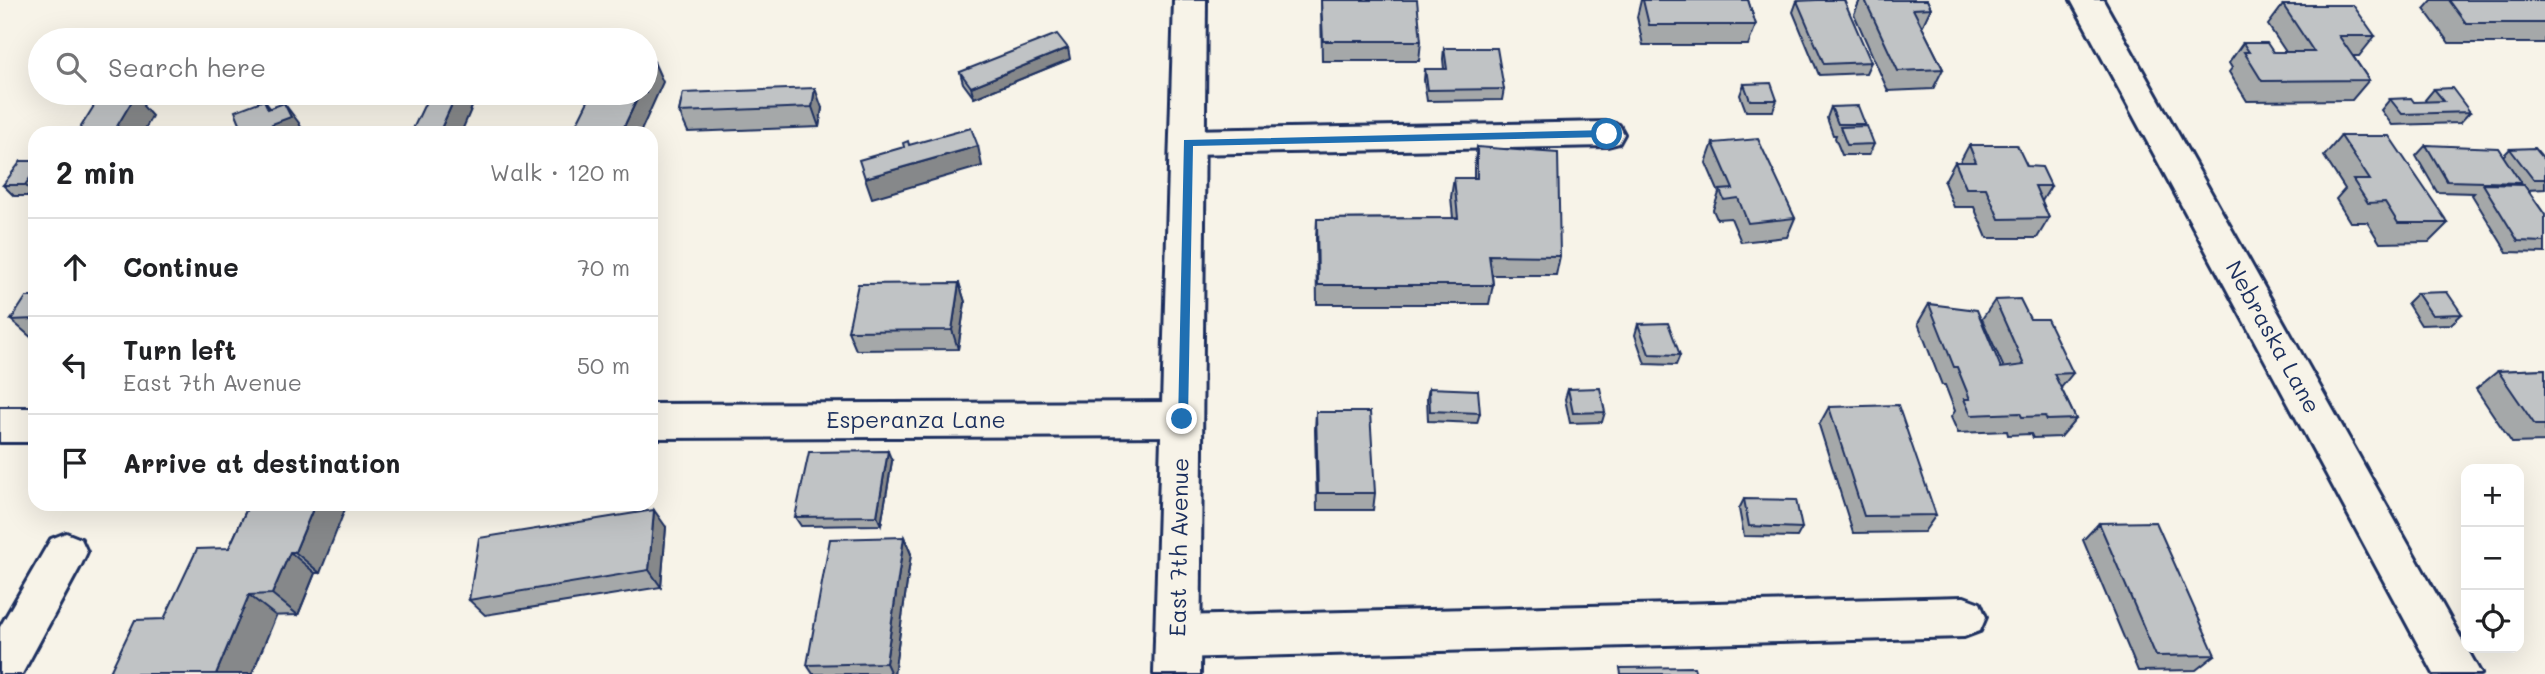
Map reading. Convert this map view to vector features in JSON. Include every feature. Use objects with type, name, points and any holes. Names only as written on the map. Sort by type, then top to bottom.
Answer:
[{"type":"street","name":"East 7th Avenue","points":[[1177,656],[1190,0]]},
{"type":"street","name":"Nebraska Lane","points":[[2087,0],[2458,674]]},
{"type":"street","points":[[1188,142],[1607,134]]},
{"type":"street","name":"Esperanza Lane","points":[[658,421],[1182,419]]},
{"type":"street","points":[[0,425],[28,425]]},
{"type":"street","points":[[0,670],[66,552]]},
{"type":"street","points":[[1177,656],[1964,617]]},
{"type":"building","points":[[1321,0],[1417,0],[1421,41],[1323,41]]},
{"type":"building","points":[[1643,0],[1748,0],[1756,25],[1649,25]]},
{"type":"building","points":[[1844,0],[1871,62],[1824,64],[1797,1]]},
{"type":"building","points":[[1865,0],[1927,0],[1931,8],[1913,9],[1943,69],[1898,71]]},
{"type":"building","points":[[2449,0],[2545,0],[2545,23],[2466,23]]},
{"type":"building","points":[[2283,5],[2353,5],[2375,36],[2339,36],[2369,80],[2262,81],[2244,52],[2249,52],[2243,43],[2267,43],[2273,52],[2314,52]]},
{"type":"building","points":[[1057,34],[1068,48],[971,87],[960,72]]},
{"type":"building","points":[[1444,48],[1497,48],[1504,89],[1428,90],[1425,69],[1447,69]]},
{"type":"building","points":[[1771,83],[1777,100],[1750,100],[1744,84]]},
{"type":"building","points":[[815,88],[812,107],[679,112],[683,93]]},
{"type":"building","points":[[2452,88],[2470,112],[2402,114],[2390,99],[2411,98],[2414,102],[2444,101],[2434,89]]},
{"type":"building","points":[[94,105],[130,105],[117,126],[81,126]]},
{"type":"building","points":[[251,105],[266,105],[268,109],[285,105],[291,117],[272,124],[273,126],[241,126],[235,111]]},
{"type":"building","points":[[424,105],[452,105],[442,126],[414,126]]},
{"type":"building","points":[[586,105],[634,105],[624,126],[576,126]]},
{"type":"building","points":[[1858,106],[1865,124],[1838,124],[1831,107]]},
{"type":"building","points":[[1867,126],[1874,144],[1847,145],[1840,127]]},
{"type":"building","points":[[971,128],[978,146],[865,178],[859,160],[904,147],[903,143],[908,141],[909,145]]},
{"type":"building","points":[[2341,136],[2389,136],[2448,223],[2398,223],[2385,202],[2368,203],[2353,180],[2370,180]]},
{"type":"building","points":[[1758,139],[1795,218],[1748,223],[1738,198],[1724,200],[1720,190],[1733,189],[1713,143]]},
{"type":"building","points":[[1969,145],[2017,145],[2027,166],[2042,167],[2051,186],[2035,186],[2049,218],[1999,219],[1986,188],[1966,188],[1955,162],[1976,162]]},
{"type":"building","points":[[2426,145],[2498,148],[2521,183],[2447,181]]},
{"type":"building","points":[[1477,147],[1558,153],[1560,256],[1489,255],[1493,285],[1318,285],[1317,219],[1458,218],[1454,178],[1477,178]]},
{"type":"building","points":[[2535,148],[2545,160],[2545,179],[2533,179],[2510,149]]},
{"type":"building","points":[[21,161],[28,161],[28,181],[25,185],[3,185]]},
{"type":"building","points":[[2483,184],[2524,185],[2545,215],[2545,242],[2518,241]]},
{"type":"building","points":[[959,283],[952,330],[848,331],[858,284]]},
{"type":"building","points":[[2447,292],[2462,314],[2432,315],[2417,293]]},
{"type":"building","points":[[26,297],[28,297],[28,319],[11,320]]},
{"type":"building","points":[[2020,299],[2030,319],[2047,319],[2073,373],[2054,374],[2076,419],[2047,420],[2045,416],[2022,417],[2020,413],[1971,415],[1964,399],[1970,399],[1929,304],[1977,310],[2001,368],[2024,365],[1995,300]]},
{"type":"building","points":[[1668,323],[1680,355],[1649,354],[1638,324]]},
{"type":"building","points":[[2545,369],[2545,425],[2535,425],[2498,371]]},
{"type":"building","points":[[1429,388],[1478,390],[1480,413],[1430,411]]},
{"type":"building","points":[[1600,388],[1605,412],[1573,413],[1568,389]]},
{"type":"building","points":[[1898,405],[1936,515],[1864,516],[1829,407]]},
{"type":"building","points":[[1316,412],[1370,412],[1375,493],[1318,493]]},
{"type":"building","points":[[888,451],[877,516],[795,517],[809,452]]},
{"type":"building","points":[[1744,499],[1796,500],[1802,528],[1749,526]]},
{"type":"building","points":[[246,511],[312,511],[295,552],[290,552],[272,594],[249,595],[216,674],[109,674],[135,620],[164,619],[197,549],[229,548]]},
{"type":"building","points":[[654,511],[649,570],[469,600],[479,538]]},
{"type":"building","points":[[2156,522],[2215,655],[2156,656],[2099,523]]},
{"type":"building","points":[[904,537],[886,663],[807,665],[830,539]]},
{"type":"building","points":[[1694,667],[1696,674],[1621,674],[1620,668]]},
{"type":"route","points":[[1182,419],[1188,142],[1607,134]]}]
